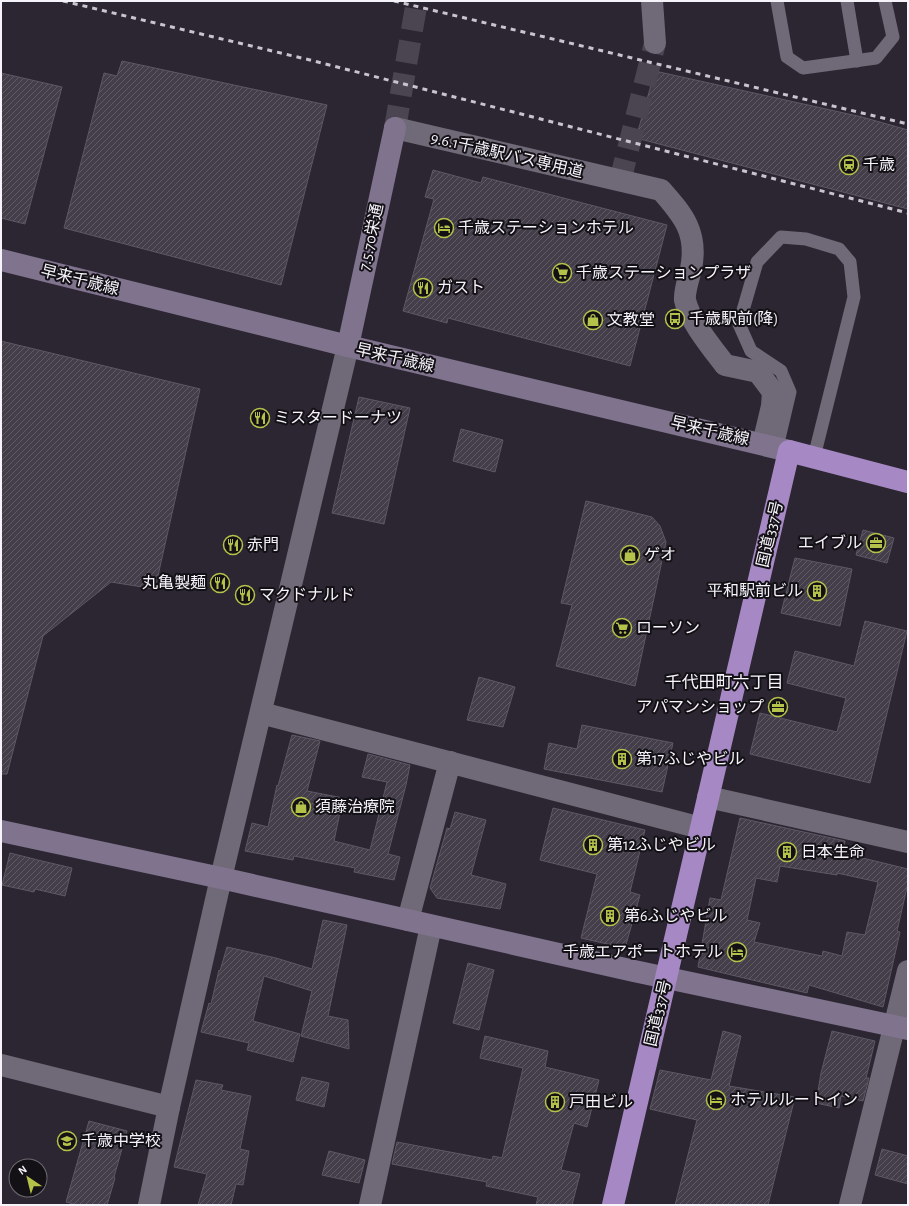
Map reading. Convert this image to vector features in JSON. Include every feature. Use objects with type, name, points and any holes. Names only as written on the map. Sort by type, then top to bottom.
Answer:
[{"type":"highway","points":[[776,447],[908,482]]},
{"type":"highway","name":"国道337号","points":[[613,1205],[708,797],[776,447]]},
{"type":"street","points":[[652,1],[655,43]]},
{"type":"street","name":"9.6.1千歳駅バス専用道","points":[[395,128],[661,190],[683,218],[691,234],[693,256],[685,298],[688,308],[705,339],[725,365],[758,372],[773,392],[772,406],[776,447]]},
{"type":"street","name":"7.5.70栄通","points":[[348,346],[395,128]]},
{"type":"street","name":"早来千歳線","points":[[1,260],[348,346],[776,447]]},
{"type":"street","points":[[149,1205],[169,1107],[221,878],[348,346]]},
{"type":"street","points":[[261,713],[701,828]]},
{"type":"street","points":[[408,920],[450,762]]},
{"type":"street","points":[[708,797],[908,842]]},
{"type":"street","points":[[1,831],[221,878],[666,978],[901,1028]]},
{"type":"street","points":[[370,1205],[431,926]]},
{"type":"street","points":[[850,1205],[901,1028],[908,971]]},
{"type":"street","points":[[1,1065],[169,1107]]},
{"type":"lane","points":[[777,1],[787,57],[803,68],[876,58],[893,37],[885,1]]},
{"type":"lane","points":[[847,1],[857,61]]},
{"type":"lane","points":[[776,447],[790,392],[781,371],[750,351],[739,324],[757,262],[781,237],[806,239],[838,249],[850,262],[854,297],[814,457]]},
{"type":"building","points":[[122,61],[327,105],[281,285],[64,228],[104,73],[117,76]]},
{"type":"building","name":"千歳","points":[[655,71],[862,117],[908,130],[908,209],[636,138]]},
{"type":"building","points":[[1,73],[62,87],[25,224],[1,218]]},
{"type":"building","points":[[433,170],[481,183],[483,177],[667,225],[630,366],[448,318],[447,323],[403,311],[434,199],[425,197]]},
{"type":"building","points":[[1,341],[200,389],[155,589],[111,582],[43,636],[7,774],[1,774]]},
{"type":"building","points":[[359,397],[410,408],[384,524],[332,513]]},
{"type":"building","points":[[461,429],[503,440],[495,472],[453,461]]},
{"type":"building","points":[[586,501],[652,517],[660,526],[666,542],[635,686],[556,666],[572,605],[561,603]]},
{"type":"building","points":[[863,530],[894,538],[887,563],[856,555]]},
{"type":"building","name":"平和駅前ビル","points":[[795,558],[852,569],[840,626],[781,613]]},
{"type":"building","points":[[865,621],[907,631],[870,783],[750,754],[760,713],[837,732],[846,698],[787,683],[795,651],[854,666]]},
{"type":"building","points":[[479,677],[515,687],[503,727],[467,720]]},
{"type":"building","name":"第17ふじやビル","points":[[582,725],[673,743],[662,792],[544,769],[549,743],[577,749]]},
{"type":"building","points":[[292,735],[320,741],[307,791],[343,798],[334,841],[370,850],[387,782],[362,777],[368,754],[410,765],[388,854],[400,857],[394,880],[354,872],[355,868],[294,856],[293,860],[245,851],[252,823],[268,827],[277,785],[278,786]]},
{"type":"building","name":"第12ふじやビル","points":[[553,808],[645,830],[630,892],[640,895],[625,948],[581,938],[597,874],[540,860]]},
{"type":"building","points":[[455,812],[486,820],[471,875],[506,884],[500,909],[437,898],[430,888],[447,828],[450,829]]},
{"type":"building","points":[[740,818],[845,841],[842,853],[908,869],[908,883],[897,931],[900,932],[883,1007],[809,985],[807,993],[698,967],[710,898],[721,900]],"holes":[[[780,866],[837,875],[837,873],[878,882],[865,935],[847,932],[842,956],[823,951],[822,956],[754,942],[760,923],[747,920],[756,878],[777,882]]]},
{"type":"building","points":[[10,853],[72,868],[65,896],[35,889],[34,892],[2,885]]},
{"type":"building","points":[[323,920],[347,925],[328,1016],[348,1020],[349,1049],[301,1036],[312,991],[264,976],[253,1021],[300,1034],[293,1062],[247,1050],[249,1043],[201,1032],[209,1003],[211,1004],[219,970],[220,971],[227,947],[276,958],[312,969]]},
{"type":"building","points":[[468,963],[494,970],[479,1030],[453,1023]]},
{"type":"building","points":[[723,1031],[741,1036],[729,1086],[795,1097],[768,1205],[675,1205],[697,1120],[650,1109],[660,1070],[711,1080]]},
{"type":"building","points":[[832,1031],[875,1041],[866,1078],[869,1078],[863,1101],[841,1096],[839,1108],[816,1103],[821,1073]]},
{"type":"building","points":[[485,1036],[548,1051],[545,1067],[599,1080],[587,1127],[574,1123],[561,1170],[580,1174],[572,1205],[536,1205],[538,1197],[486,1186],[487,1182],[392,1164],[397,1142],[492,1160],[493,1156],[502,1158],[523,1068],[480,1058]]},
{"type":"building","points":[[302,1077],[329,1083],[324,1107],[296,1100]]},
{"type":"building","points":[[196,1080],[223,1085],[221,1090],[251,1096],[240,1149],[249,1151],[243,1185],[236,1184],[231,1205],[198,1205],[207,1174],[174,1167]]},
{"type":"building","points":[[89,1121],[127,1131],[107,1205],[77,1205],[66,1202]]},
{"type":"building","points":[[882,1149],[908,1156],[908,1184],[875,1175]]},
{"type":"building","points":[[329,1151],[365,1160],[359,1183],[322,1175]]},
{"type":"tunnel","points":[[395,128],[417,1]]},
{"type":"tunnel","points":[[620,181],[655,43]]},
{"type":"railway","points":[[63,1],[310,60],[908,213]]},
{"type":"railway","points":[[394,1],[908,124]]},
{"type":"place","name":"千歳","points":[[849,165]]},
{"type":"place","name":"千歳ステーションホテル","points":[[444,228]]},
{"type":"place","name":"千歳ステーションプラザ","points":[[562,273]]},
{"type":"place","name":"ガスト","points":[[423,288]]},
{"type":"place","name":"千歳駅前(降)","points":[[675,319]]},
{"type":"place","name":"文教堂","points":[[593,320]]},
{"type":"place","name":"ミスタードーナツ","points":[[260,418]]},
{"type":"place","name":"エイブル","points":[[876,543]]},
{"type":"place","name":"赤門","points":[[233,545]]},
{"type":"place","name":"ゲオ","points":[[630,555]]},
{"type":"place","name":"丸亀製麺","points":[[220,583]]},
{"type":"place","name":"平和駅前ビル","points":[[817,591]]},
{"type":"place","name":"マクドナルド","points":[[245,595]]},
{"type":"place","name":"ローソン","points":[[622,628]]},
{"type":"place","name":"アパマンショップ","points":[[778,707]]},
{"type":"place","name":"第17ふじやビル","points":[[622,759]]},
{"type":"place","name":"須藤治療院","points":[[301,807]]},
{"type":"place","name":"第12ふじやビル","points":[[593,845]]},
{"type":"place","name":"日本生命","points":[[787,852]]},
{"type":"place","name":"第6ふじやビル","points":[[610,916]]},
{"type":"place","name":"千歳エアポートホテル","points":[[737,952]]},
{"type":"place","name":"ホテルルートイン","points":[[716,1100]]},
{"type":"place","name":"戸田ビル","points":[[555,1102]]},
{"type":"place","name":"千歳中学校","points":[[67,1141]]},
{"type":"district","name":"千代田町六丁目","points":[[724,682]]}]
